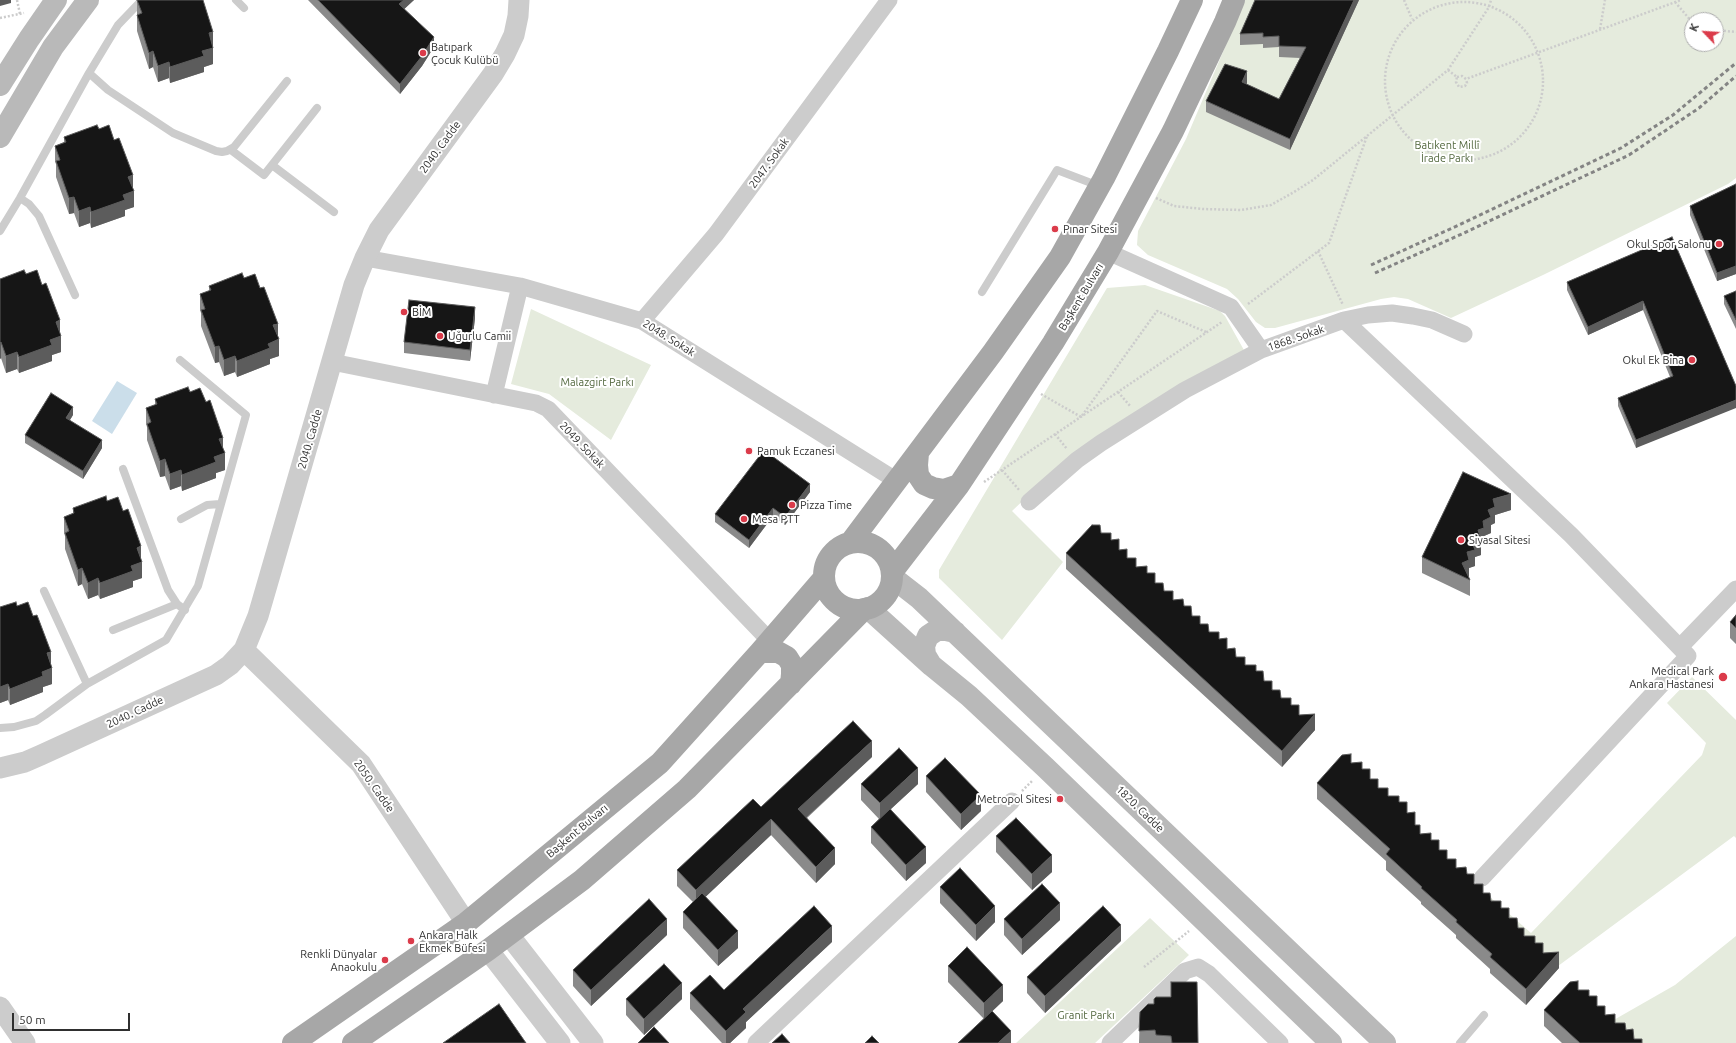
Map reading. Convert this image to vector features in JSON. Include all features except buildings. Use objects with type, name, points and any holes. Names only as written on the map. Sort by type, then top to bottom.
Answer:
[{"type":"main road","points":[[0,85],[29,38],[56,0]]},
{"type":"main road","points":[[0,137],[53,47],[88,0]]},
{"type":"main road","points":[[850,543],[993,352],[1060,257],[1099,186],[1168,51],[1192,0]]},
{"type":"main road","name":"Başkent Bulvarı","points":[[892,574],[969,485],[1026,385],[1108,252],[1173,131],[1234,0]]},
{"type":"main road","points":[[918,453],[918,475],[924,484],[933,488],[944,490],[969,485]]},
{"type":"main road","points":[[860,542],[870,544],[879,549],[886,557],[892,574],[890,588],[884,598],[875,605],[866,609],[853,610],[842,606],[833,599],[827,589],[824,578],[826,566],[831,556],[839,548],[850,543],[860,542]]},
{"type":"main road","name":"1820. Cadde","points":[[892,574],[955,632],[1385,1043]]},
{"type":"main road","name":"Başkent Bulvarı","points":[[293,1043],[466,923],[660,763],[824,578]]},
{"type":"main road","points":[[866,609],[969,696],[1046,768],[1331,1043]]},
{"type":"main road","points":[[354,1043],[509,935],[582,880],[687,790],[866,609]]},
{"type":"main road","points":[[931,665],[925,655],[924,646],[928,636],[937,630],[955,632]]},
{"type":"main road","points":[[765,646],[787,657],[792,665],[791,684]]},
{"type":"street","name":"2040. Cadde","points":[[0,768],[25,762],[216,675],[230,665],[244,650],[258,616],[354,285],[365,258],[379,230],[493,74],[505,54],[514,35],[518,16],[519,0]]},
{"type":"street","name":"2047. Sokak","points":[[642,321],[716,234],[889,0]]},
{"type":"street","name":"1868. Sokak","points":[[1108,252],[1231,307],[1261,350],[1347,320],[1368,315],[1392,313],[1432,320],[1464,334]]},
{"type":"street","name":"2048. Sokak","points":[[365,258],[520,286],[642,321],[897,481]]},
{"type":"street","points":[[494,395],[520,286]]},
{"type":"street","points":[[1347,320],[1571,535],[1688,656],[1482,878]]},
{"type":"street","points":[[1029,502],[1077,460],[1101,443],[1185,390],[1261,350]]},
{"type":"street","name":"2049. Sokak","points":[[332,362],[536,403],[548,409],[765,646]]},
{"type":"street","points":[[1680,647],[1736,589]]},
{"type":"street","name":"2050. Cadde","points":[[244,650],[361,764],[466,923]]},
{"type":"street","points":[[756,1043],[1012,801]]},
{"type":"street","points":[[509,935],[593,1043]]},
{"type":"street","points":[[488,950],[560,1043]]},
{"type":"street","points":[[1110,1043],[1186,971],[1198,968],[1209,974],[1280,1043]]},
{"type":"street","points":[[0,1007],[25,1043]]},
{"type":"lane","points":[[0,231],[20,198],[89,73],[118,25],[142,0]]},
{"type":"lane","points":[[236,0],[244,8]]},
{"type":"lane","points":[[89,73],[108,90],[174,133],[216,151],[222,152],[231,150],[287,81]]},
{"type":"lane","points":[[231,150],[264,176],[317,108]]},
{"type":"lane","points":[[272,165],[334,212]]},
{"type":"lane","points":[[982,292],[1057,170],[1099,186]]},
{"type":"lane","points":[[20,198],[29,204],[39,216],[75,295]]},
{"type":"lane","points":[[0,728],[14,727],[36,721],[87,684],[166,640],[198,586],[246,415],[180,360]]},
{"type":"lane","points":[[123,469],[168,590],[177,604],[185,610]]},
{"type":"lane","points":[[181,519],[207,505],[220,504]]},
{"type":"lane","points":[[44,591],[87,684]]},
{"type":"lane","points":[[113,630],[177,604]]},
{"type":"lane","points":[[1460,1043],[1484,1015]]},
{"type":"path","points":[[17,0],[20,14]]},
{"type":"path","points":[[1404,0],[1412,19]]},
{"type":"path","points":[[1141,192],[1174,206],[1203,209],[1241,210],[1271,205],[1313,180],[1448,70],[1491,0]]},
{"type":"path","points":[[1600,29],[1605,0]]},
{"type":"path","points":[[1466,79],[1681,0]]},
{"type":"path","points":[[1451,2],[1476,3],[1488,7],[1500,11],[1520,26],[1535,46],[1542,71],[1542,96],[1532,121],[1515,142],[1492,155],[1466,161],[1440,157],[1416,144],[1398,125],[1387,100],[1386,74],[1393,48],[1404,26],[1428,9],[1451,2]]},
{"type":"path","points":[[1675,2],[1684,13]]},
{"type":"path","points":[[1724,31],[1736,32]]},
{"type":"path","points":[[1448,70],[1457,77],[1462,76],[1466,79]]},
{"type":"path","points":[[1457,77],[1456,84],[1461,87],[1466,84],[1466,79]]},
{"type":"path","points":[[969,485],[1002,470],[1236,313],[1329,243],[1368,136]]},
{"type":"path","points":[[1318,251],[1347,320]]},
{"type":"path","points":[[1081,417],[1157,311],[1206,332]]},
{"type":"path","points":[[1026,385],[1081,417]]},
{"type":"path","points":[[1002,470],[1029,502]]},
{"type":"path","points":[[1012,801],[1046,768]]},
{"type":"path","points":[[1144,967],[1185,935]]},
{"type":"green space","name":"Batıkent Millî İrade Parkı","points":[[1245,0],[1736,0],[1736,178],[1728,184],[1543,275],[1451,318],[1408,299],[1394,297],[1381,299],[1275,328],[1265,328],[1256,322],[1238,299],[1227,289],[1148,255],[1137,245],[1138,231],[1186,139]]},
{"type":"green space","points":[[1145,285],[1220,311],[1225,316],[1245,352],[1068,458],[1012,511],[1063,562],[1002,640],[939,578],[939,570],[1107,288]]},
{"type":"green space","name":"Malazgirt Parkı","points":[[531,309],[651,365],[611,440],[549,394],[511,384]]},
{"type":"green space","points":[[1692,677],[1736,720],[1736,838],[1734,836],[1554,969],[1488,913],[1490,897],[1531,933],[1702,755],[1706,743],[1667,703]]},
{"type":"green space","name":"Granit Parkı","points":[[1150,918],[1189,955],[1095,1043],[1016,1043]]},
{"type":"green space","points":[[1736,936],[1736,1043],[1626,1043],[1605,1025],[1675,985]]},
{"type":"water","points":[[117,381],[137,393],[112,434],[92,421]]},
{"type":"railway","points":[[1371,265],[1621,148],[1673,115],[1736,63]]},
{"type":"railway","points":[[1375,273],[1464,233],[1629,155],[1699,108],[1736,76]]},
{"type":"place","name":"Batıpark Çocuk Kulübü","points":[[423,53]]},
{"type":"place","name":"Pınar Sitesi","points":[[1055,229]]},
{"type":"place","name":"Okul Spor Salonu","points":[[1719,244]]},
{"type":"place","name":"BİM","points":[[404,312]]},
{"type":"place","name":"Uğurlu Camii","points":[[440,336]]},
{"type":"place","name":"Okul Ek Bina","points":[[1692,360]]},
{"type":"place","name":"Pamuk Eczanesi","points":[[749,451]]},
{"type":"place","name":"Pizza Time","points":[[792,505]]},
{"type":"place","name":"Mesa PTT","points":[[744,519]]},
{"type":"place","name":"Siyasal Sitesi","points":[[1461,540]]},
{"type":"place","name":"Medical Park Ankara Hastanesi","points":[[1723,677]]},
{"type":"place","name":"Metropol Sitesi","points":[[1060,799]]},
{"type":"place","name":"Ankara Halk Ekmek Büfesi","points":[[411,941]]},
{"type":"place","name":"Renkli Dünyalar Anaokulu","points":[[385,960]]}]
